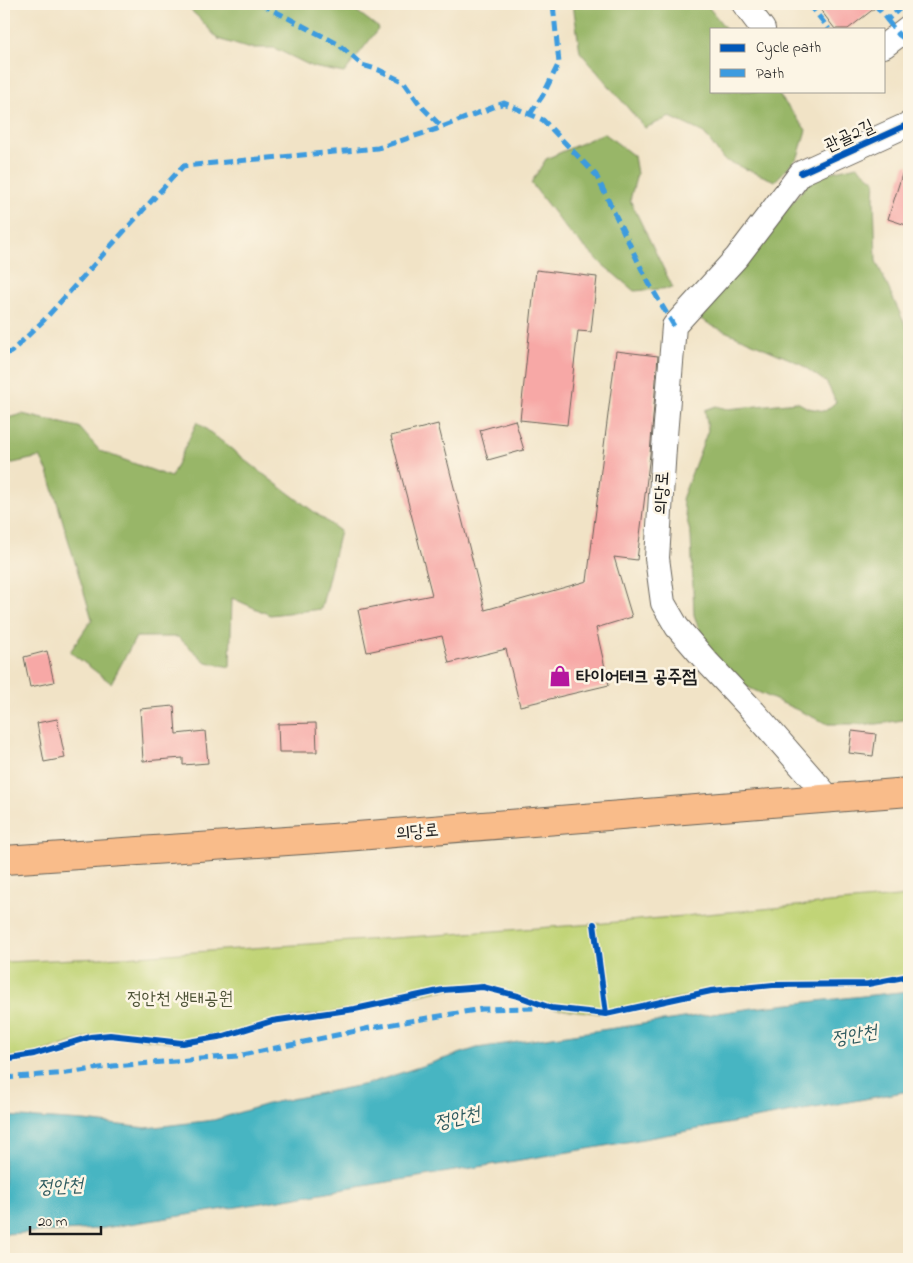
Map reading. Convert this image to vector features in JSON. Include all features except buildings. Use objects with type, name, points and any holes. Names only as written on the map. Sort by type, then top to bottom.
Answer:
[{"type":"main road","name":"의당로","points":[[4,860],[332,838],[909,792]]},
{"type":"street","points":[[744,4],[762,28]]},
{"type":"street","points":[[886,44],[909,27]]},
{"type":"street","name":"관골2길","points":[[801,173],[909,124]]},
{"type":"street","name":"의당로","points":[[801,173],[737,257],[674,326],[657,558],[663,603],[677,627],[829,798]]},
{"type":"green space","points":[[184,4],[347,4],[379,28],[344,73],[313,67],[274,48],[247,48],[218,39]]},
{"type":"green space","points":[[573,4],[706,4],[725,28],[710,28],[710,92],[777,92],[806,130],[798,157],[775,181],[724,160],[704,133],[670,117],[645,128],[580,52]]},
{"type":"green space","points":[[604,133],[634,156],[637,174],[630,200],[673,288],[634,291],[602,264],[568,231],[531,183],[546,159]]},
{"type":"green space","points":[[857,166],[875,181],[876,261],[909,333],[909,719],[877,724],[828,724],[745,686],[719,666],[702,637],[694,615],[691,536],[682,499],[708,430],[705,410],[716,406],[727,409],[797,402],[808,408],[825,411],[836,402],[827,383],[799,363],[713,326],[697,317],[814,176]]},
{"type":"green space","points":[[22,414],[79,427],[100,451],[171,477],[197,422],[340,531],[321,609],[270,615],[232,598],[230,667],[206,662],[178,637],[136,637],[111,683],[70,652],[92,619],[48,472],[40,457],[4,465],[4,419]]},
{"type":"green space","name":"정안천 생태공원","points":[[909,896],[909,976],[868,984],[774,985],[711,991],[606,1014],[551,1008],[518,996],[483,987],[443,990],[355,1009],[272,1021],[224,1036],[182,1043],[110,1035],[90,1037],[34,1054],[4,1059],[4,962],[124,957],[594,924]]},
{"type":"water","name":"정안천","points":[[909,991],[909,1091],[599,1147],[231,1208],[98,1229],[4,1234],[4,1116],[84,1121],[146,1128],[214,1120],[271,1103],[367,1084],[477,1048],[753,1008]]},
{"type":"marked path","points":[[261,4],[338,44],[362,65],[379,70],[404,82],[421,106],[442,127]]},
{"type":"marked path","points":[[530,114],[543,95],[559,63],[553,4]]},
{"type":"marked path","points":[[809,4],[828,28]]},
{"type":"marked path","points":[[875,4],[887,20],[905,4]]},
{"type":"marked path","points":[[887,20],[899,35],[909,42]]},
{"type":"marked path","points":[[4,354],[11,352],[44,320],[183,166],[378,148],[437,129],[504,103],[543,120],[596,175],[647,280],[674,326]]},
{"type":"marked path","points":[[4,1078],[67,1073],[113,1066],[238,1056],[370,1028],[482,1009],[538,1008]]},
{"type":"cycle path","points":[[801,173],[909,124]]},
{"type":"cycle path","points":[[594,924],[606,1014]]},
{"type":"cycle path","points":[[4,1059],[34,1054],[90,1037],[110,1035],[182,1043],[224,1036],[272,1021],[355,1009],[443,990],[483,987],[518,996],[551,1008],[606,1014],[711,991],[773,985],[868,984],[909,976]]},
{"type":"place","name":"타이어테크 공주점","points":[[560,676]]}]
